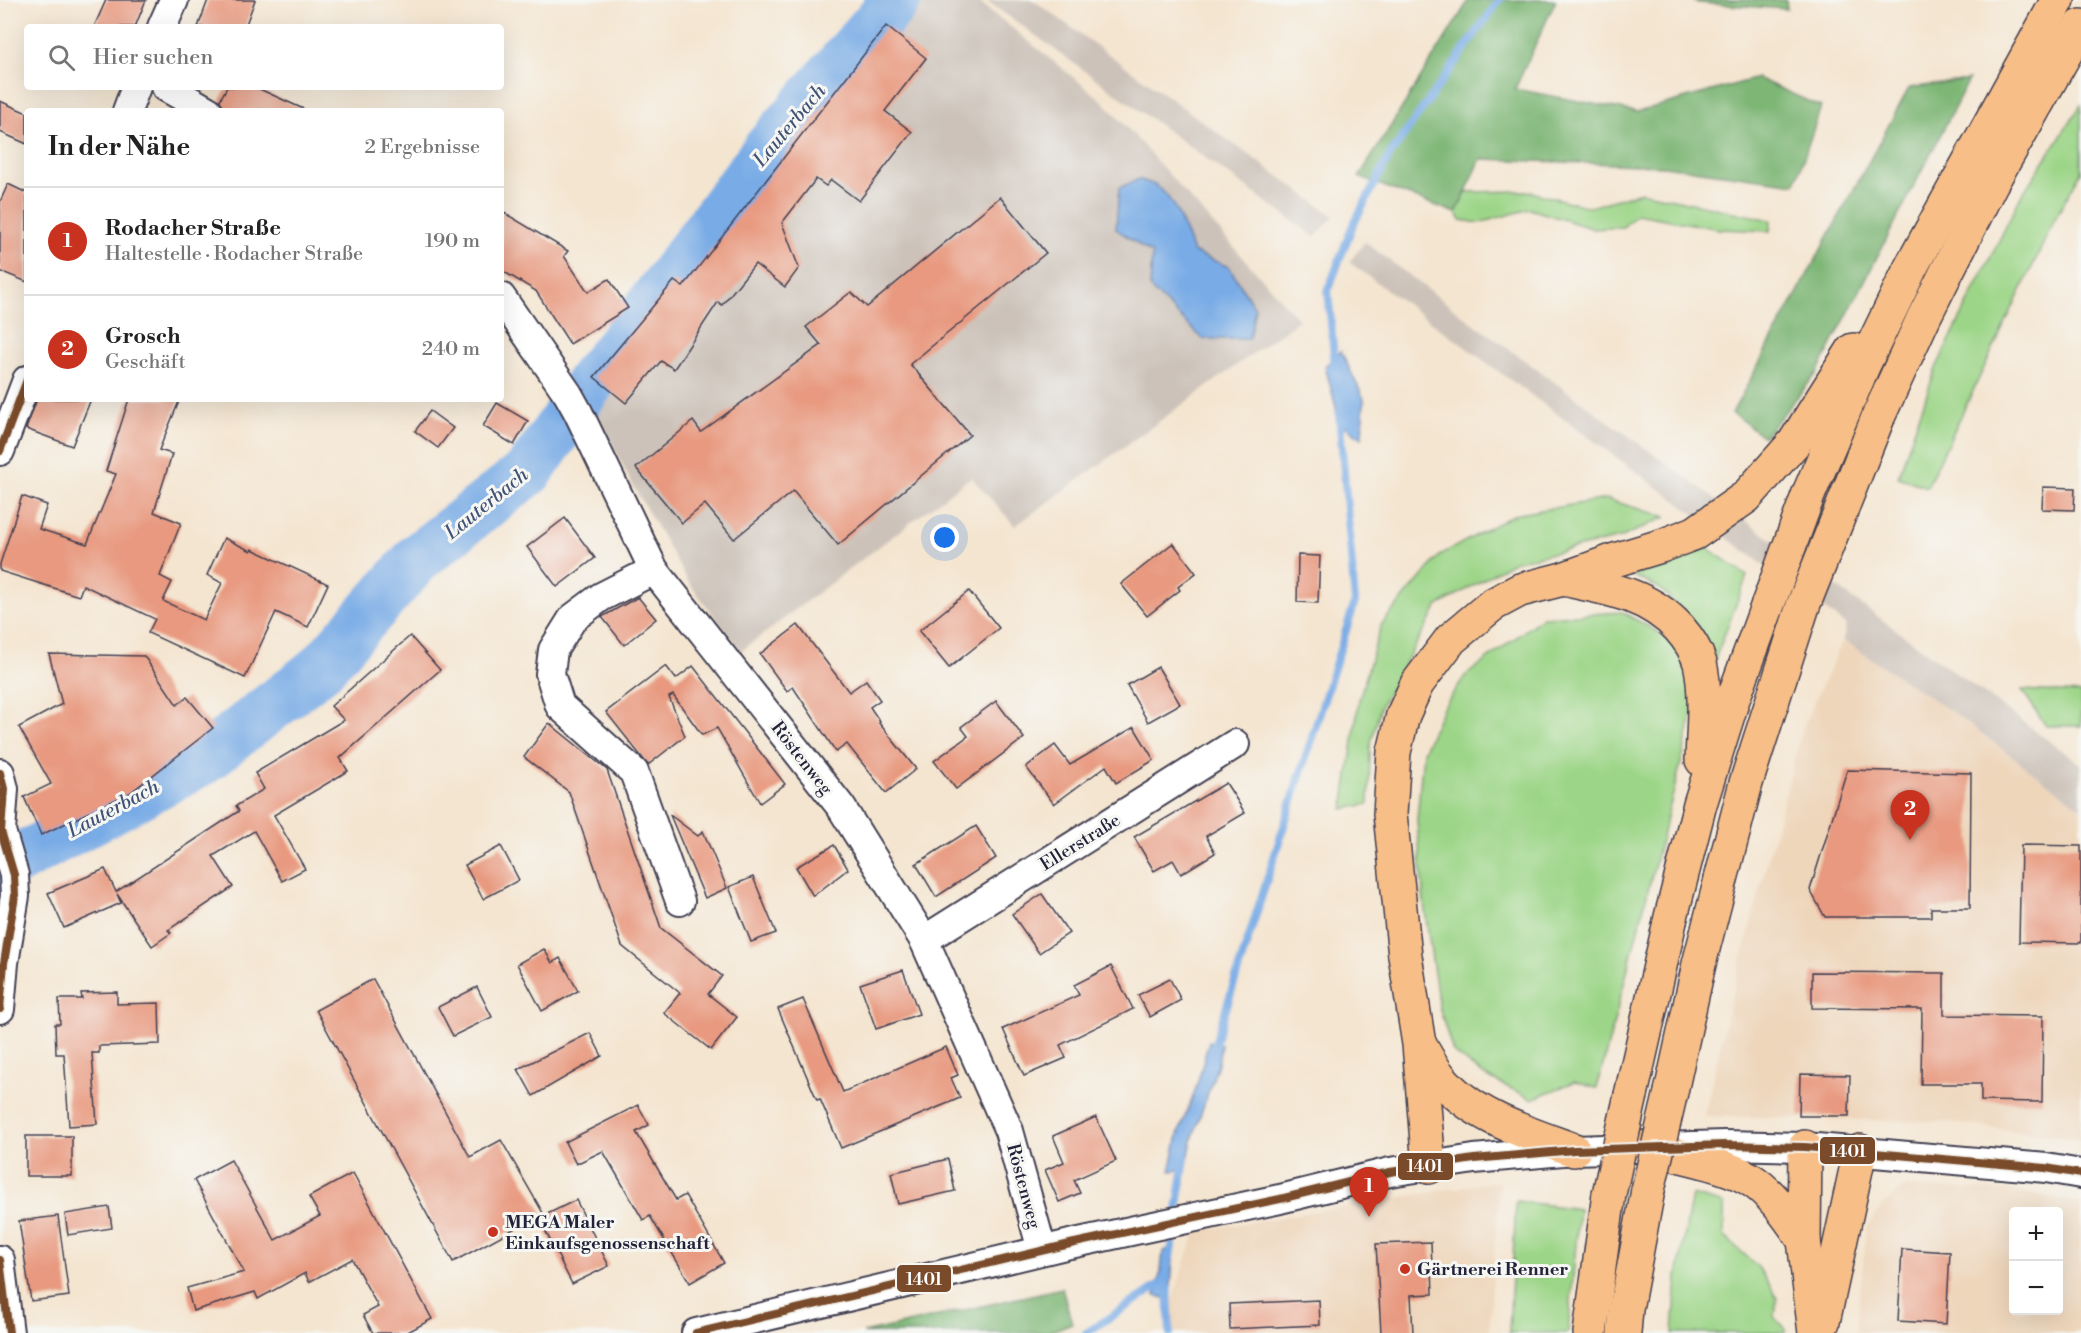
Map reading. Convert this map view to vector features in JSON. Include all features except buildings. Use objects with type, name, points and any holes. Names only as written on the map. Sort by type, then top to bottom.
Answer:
[{"type":"highway","points":[[1590,1333],[1610,1194],[1671,917],[1700,804],[1733,699],[1809,493],[1863,366],[1911,267],[2058,0]]},
{"type":"highway","points":[[1624,1333],[1626,1309],[1648,1190],[1699,964],[1746,783],[1803,606],[1879,415],[1924,317],[1991,184],[2081,26]]},
{"type":"highway","points":[[1429,1167],[1419,1044],[1405,956],[1390,814],[1394,752],[1403,715],[1418,684],[1451,639],[1492,605],[1520,590],[1563,579],[1695,532],[1746,497],[1794,443],[1842,365],[1911,267]]},
{"type":"highway","points":[[1563,579],[1621,591],[1649,603],[1672,621],[1689,640],[1700,663],[1704,710],[1700,804]]},
{"type":"highway","points":[[1419,1044],[1440,1077],[1465,1100],[1506,1124],[1574,1150]]},
{"type":"highway","points":[[1805,1146],[1804,1240],[1815,1333]]},
{"type":"highway","points":[[1646,1148],[1727,1169],[1749,1179],[1786,1213],[1804,1240]]},
{"type":"highway","points":[[1821,1333],[1860,1151]]},
{"type":"street","points":[[163,24],[174,0]]},
{"type":"street","points":[[128,108],[135,90]]},
{"type":"street","points":[[171,90],[203,108]]},
{"type":"street","name":"Röstenweg","points":[[504,301],[573,403],[654,570],[841,807],[924,940],[1010,1131],[1042,1250]]},
{"type":"street","points":[[0,451],[24,388]]},
{"type":"street","points":[[654,570],[601,597],[573,618],[553,650],[550,674],[560,706],[634,772],[680,901]]},
{"type":"street","name":"Ellerstraße","points":[[924,940],[1235,744]]},
{"type":"street","points":[[0,774],[4,789],[1,831],[14,874],[15,896],[4,963],[0,1009]]},
{"type":"street","points":[[696,1333],[1139,1228],[1280,1199],[1390,1172],[1474,1159],[1574,1150],[1724,1145],[1805,1146],[2046,1168],[2081,1174]]},
{"type":"street","points":[[0,1260],[9,1333]]},
{"type":"shaded area","points":[[888,0],[977,0],[1104,102],[1299,320],[1015,526],[971,477],[741,651],[689,583],[632,484],[574,369],[670,242]]},
{"type":"shaded area","points":[[986,0],[1033,0],[1334,216],[1315,237]]},
{"type":"shaded area","points":[[1365,242],[1466,318],[2081,764],[2081,808],[1961,718],[1843,640],[1846,625],[1349,262]]},
{"type":"shaded area","points":[[1843,640],[1961,718],[2081,808],[2081,1140],[1949,1122],[1704,1116],[1731,999],[1803,727]]},
{"type":"shaded area","points":[[1499,1181],[1489,1333],[1173,1333],[1172,1301],[1196,1231]]},
{"type":"shaded area","points":[[1905,1187],[2011,1190],[2081,1203],[2081,1333],[1856,1333],[1867,1227],[1884,1203]]},
{"type":"green space","points":[[1469,0],[1556,0],[1515,89],[1637,112],[1757,78],[1821,107],[1795,184],[1664,166],[1481,159],[1456,213],[1359,177]]},
{"type":"green space","points":[[1693,0],[1786,0],[1787,9],[1698,3]]},
{"type":"green space","points":[[1969,80],[1817,373],[1764,437],[1732,413],[1909,88]]},
{"type":"green space","points":[[2081,105],[2081,172],[2055,219],[1927,487],[1898,477],[1936,368],[2021,196]]},
{"type":"green space","points":[[1527,191],[1590,207],[1641,192],[1771,220],[1770,231],[1719,229],[1637,214],[1623,227],[1594,229],[1530,209],[1479,223],[1461,220],[1456,213],[1466,192]]},
{"type":"green space","points":[[1606,499],[1666,517],[1620,538],[1513,562],[1438,606],[1381,705],[1370,747],[1369,804],[1343,809],[1359,700],[1381,625],[1440,555],[1513,515]]},
{"type":"green space","points":[[1702,544],[1747,576],[1714,662],[1692,620],[1659,588],[1631,575],[1670,564]]},
{"type":"green space","points":[[1622,612],[1680,644],[1697,692],[1683,755],[1597,1088],[1574,1082],[1532,1099],[1485,1076],[1453,1052],[1439,1007],[1424,904],[1417,820],[1423,752],[1443,708],[1465,676],[1543,617]]},
{"type":"green space","points":[[2022,690],[2081,693],[2081,726],[2046,726]]},
{"type":"green space","points":[[1692,1195],[1724,1204],[1724,1236],[1758,1267],[1777,1297],[1775,1317],[1785,1328],[1785,1333],[1673,1333],[1677,1277]]},
{"type":"green space","points":[[1516,1201],[1579,1209],[1568,1333],[1509,1333]]},
{"type":"green space","points":[[1062,1288],[1072,1323],[1047,1333],[863,1333]]},
{"type":"water","points":[[1139,179],[1157,186],[1169,199],[1179,216],[1193,252],[1229,267],[1255,308],[1249,339],[1203,339],[1150,288],[1152,254],[1116,229],[1119,188]]},
{"type":"water","points":[[1341,351],[1364,399],[1362,438],[1340,423],[1325,366]]},
{"type":"water","points":[[1209,1041],[1221,1045],[1218,1064],[1192,1140],[1186,1169],[1170,1171],[1178,1135],[1196,1088]]},
{"type":"water","points":[[1174,1247],[1170,1299],[1155,1296],[1163,1251]]},
{"type":"waterway","name":"Lauterbach","points":[[0,869],[202,761],[321,668],[419,557],[529,471],[594,377],[623,342],[769,147],[896,0]]},
{"type":"waterway","points":[[1335,368],[1328,290],[1352,227],[1390,155],[1499,0]]},
{"type":"waterway","points":[[1212,1053],[1355,602],[1339,413]]},
{"type":"waterway","points":[[1170,1258],[1185,1158]]},
{"type":"waterway","points":[[1086,1333],[1167,1280]]},
{"type":"waterway","points":[[1168,1288],[1170,1333]]},
{"type":"transit line","name":"1401","points":[[0,451],[24,388]]},
{"type":"transit line","name":"1401","points":[[0,773],[4,789],[1,831],[14,875],[15,896],[4,963],[0,1009]]},
{"type":"transit line","name":"1401","points":[[696,1333],[1070,1244],[1280,1199],[1390,1172],[1474,1159],[1574,1150],[1724,1145],[1805,1147],[2046,1168],[2081,1174]]},
{"type":"transit line","name":"1401","points":[[0,1260],[9,1333]]},
{"type":"place","name":"Grosch","points":[[1910,840]]},
{"type":"place","name":"Rodacher Straße","points":[[1369,1217]]},
{"type":"place","name":"MEGA Maler Einkaufsgenossenschaft","points":[[493,1232]]},
{"type":"place","name":"Gärtnerei Renner","points":[[1405,1269]]}]
